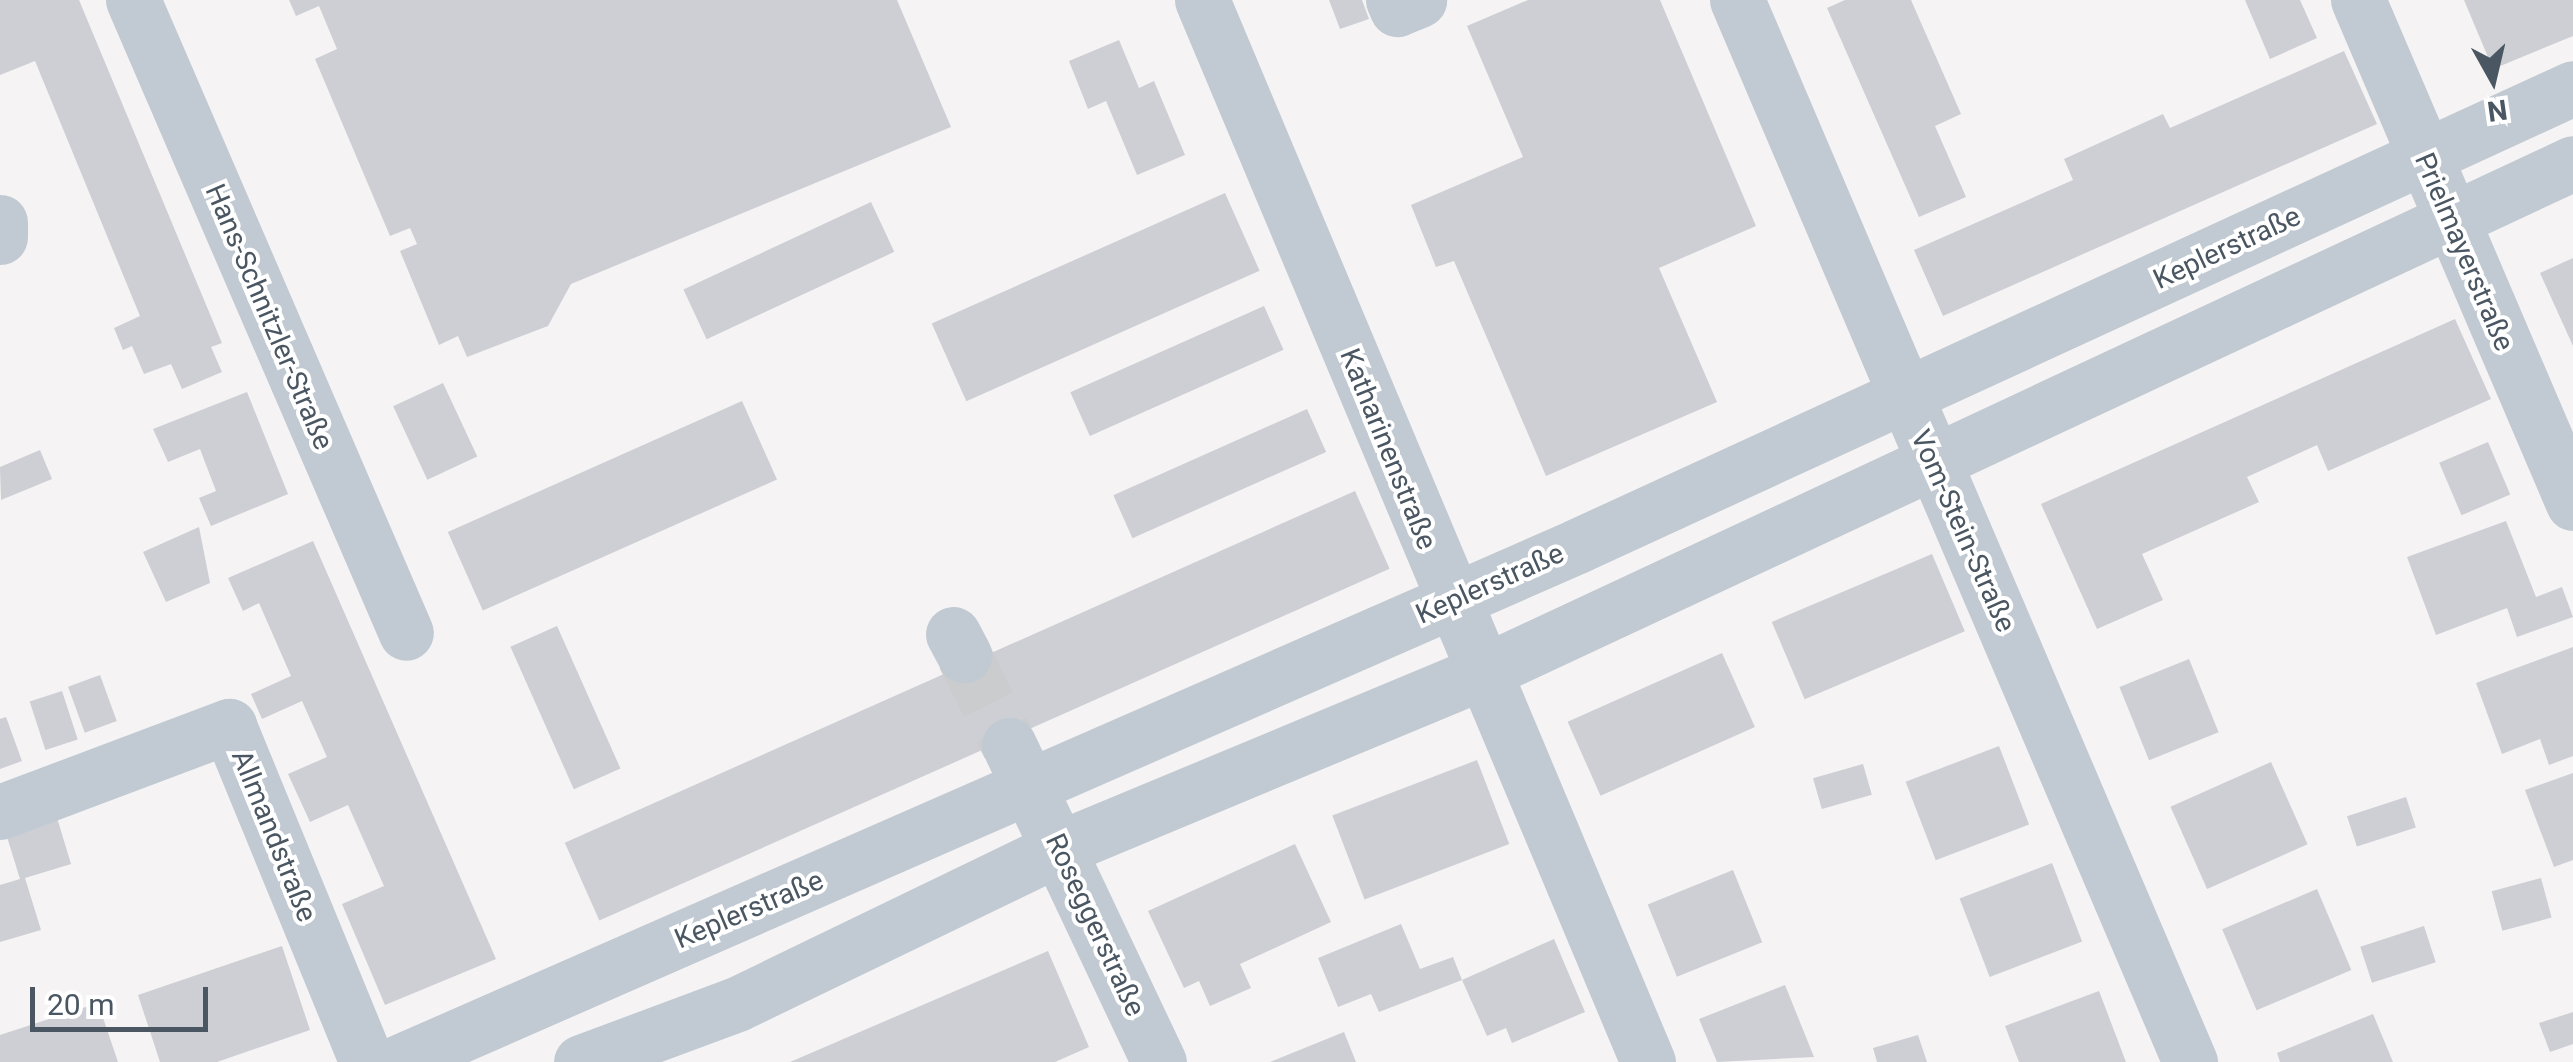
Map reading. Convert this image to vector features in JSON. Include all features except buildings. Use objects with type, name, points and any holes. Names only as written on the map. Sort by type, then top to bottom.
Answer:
[{"type":"street","name":"Hans-Schnitzler-Straße","points":[[133,0],[406,633]]},
{"type":"street","name":"Katharinenstraße","points":[[1202,0],[1481,673],[1648,1062]]},
{"type":"street","points":[[1393,0],[1396,9],[1419,0]]},
{"type":"street","name":"Vom-Stein-Straße","points":[[1737,0],[1930,462],[2190,1062]]},
{"type":"street","name":"Prielmayerstraße","points":[[2358,0],[2573,503]]},
{"type":"street","name":"Keplerstraße","points":[[399,1062],[1019,767],[1452,601],[1906,398],[2422,154],[2573,88]]},
{"type":"street","points":[[581,1062],[737,1004],[1060,848],[1481,673],[2573,164]]},
{"type":"street","name":"Allmandstraße","points":[[0,812],[229,726],[367,1062]]},
{"type":"street","name":"Roseggerstraße","points":[[1019,767],[1159,1062]]},
{"type":"tunnel","points":[[964,655],[1009,745]]}]
